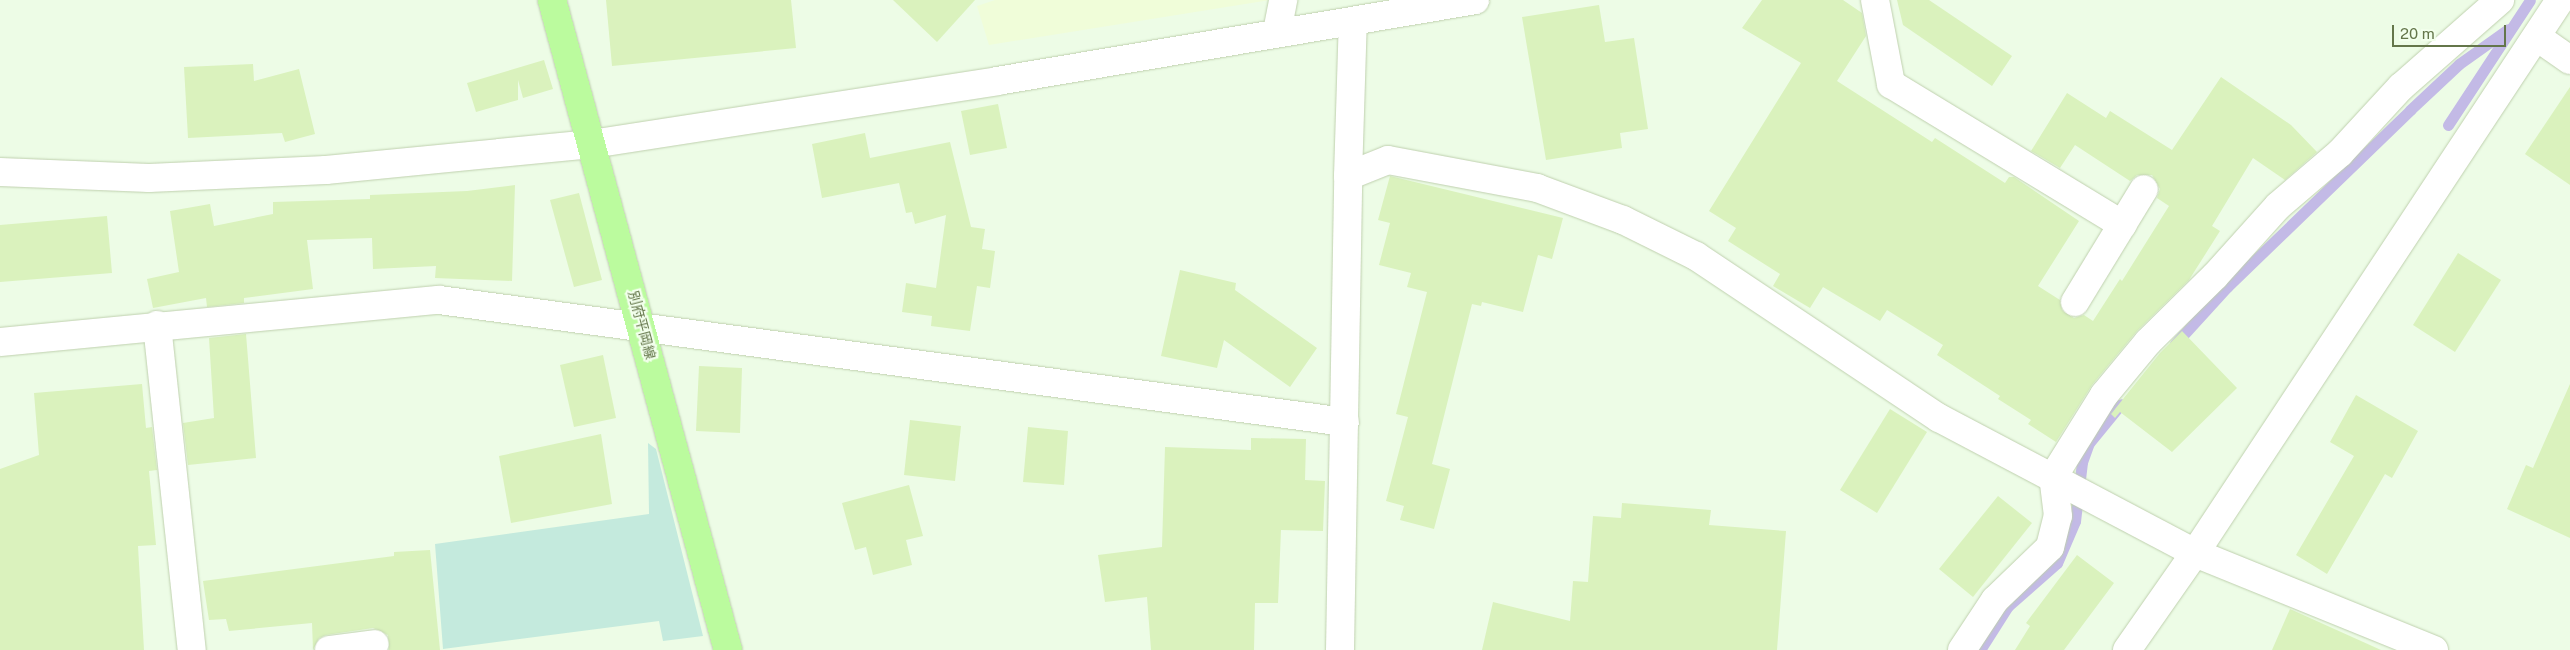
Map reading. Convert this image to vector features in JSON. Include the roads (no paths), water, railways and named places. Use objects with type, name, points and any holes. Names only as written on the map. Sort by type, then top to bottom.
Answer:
[{"type":"main road","name":"別府平岡線","points":[[552,0],[643,327],[728,650]]},
{"type":"street","points":[[1277,32],[1283,0]]},
{"type":"street","points":[[0,172],[149,178],[307,170],[592,144],[997,80],[1476,0]]},
{"type":"street","points":[[1875,0],[1891,84],[2123,225]]},
{"type":"street","points":[[1962,650],[1994,600],[2050,547],[2058,516],[2053,477],[2104,395],[2148,342],[2215,276],[2278,206],[2340,154],[2401,87],[2500,0]]},
{"type":"street","points":[[2127,650],[2195,553],[2560,0]]},
{"type":"street","points":[[1340,650],[1345,422],[1344,294],[1353,21]]},
{"type":"street","points":[[2536,37],[2570,60]]},
{"type":"street","points":[[1348,176],[1388,160],[1537,188],[1623,220],[1696,256],[1939,418],[2195,553],[2434,650]]},
{"type":"street","points":[[2075,302],[2144,189]]},
{"type":"street","points":[[0,342],[157,325],[439,300],[1345,422]]},
{"type":"street","points":[[157,325],[192,650]]},
{"type":"street","points":[[329,650],[375,644]]},
{"type":"waterway","points":[[2448,125],[2530,0]]},
{"type":"waterway","points":[[2175,344],[2227,287],[2410,110],[2459,64],[2508,29]]},
{"type":"waterway","points":[[1980,650],[2008,606],[2057,563],[2075,521],[2082,462],[2089,443],[2121,404]]}]
